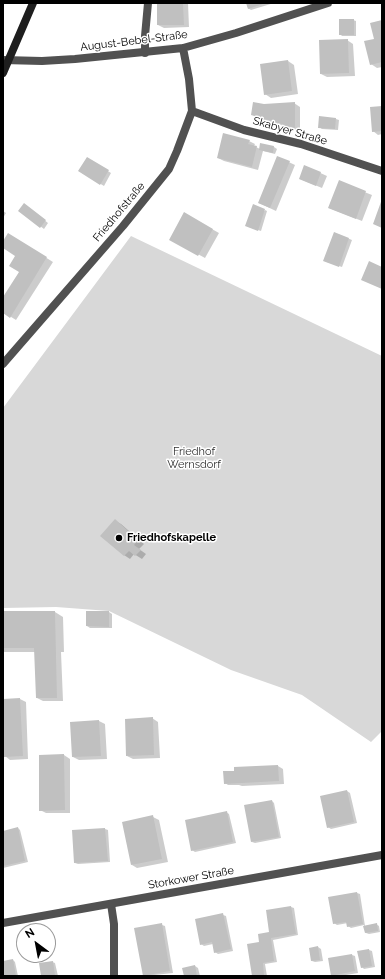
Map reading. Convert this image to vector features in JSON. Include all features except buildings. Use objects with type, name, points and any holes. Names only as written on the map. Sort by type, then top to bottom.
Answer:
[{"type":"main road","points":[[3,73],[6,60],[34,3]]},
{"type":"street","points":[[146,53],[145,36],[148,3]]},
{"type":"street","name":"August-Bebel-Straße","points":[[6,60],[42,61],[146,53],[183,48],[236,33],[328,3]]},
{"type":"street","name":"Friedhofstraße","points":[[3,364],[157,185],[169,169],[192,111],[189,79],[183,48]]},
{"type":"street","name":"Skabyer Straße","points":[[192,111],[244,130],[302,144],[382,171]]},
{"type":"street","name":"Storkower Straße","points":[[3,924],[382,855]]},
{"type":"street","points":[[111,904],[114,924],[114,976]]},
{"type":"green space","name":"Friedhof Wernsdorf","points":[[131,236],[382,356],[382,731],[371,742],[302,695],[231,670],[109,611],[56,607],[3,608],[3,408]]},
{"type":"place","name":"Friedhofskapelle","points":[[119,538]]}]
